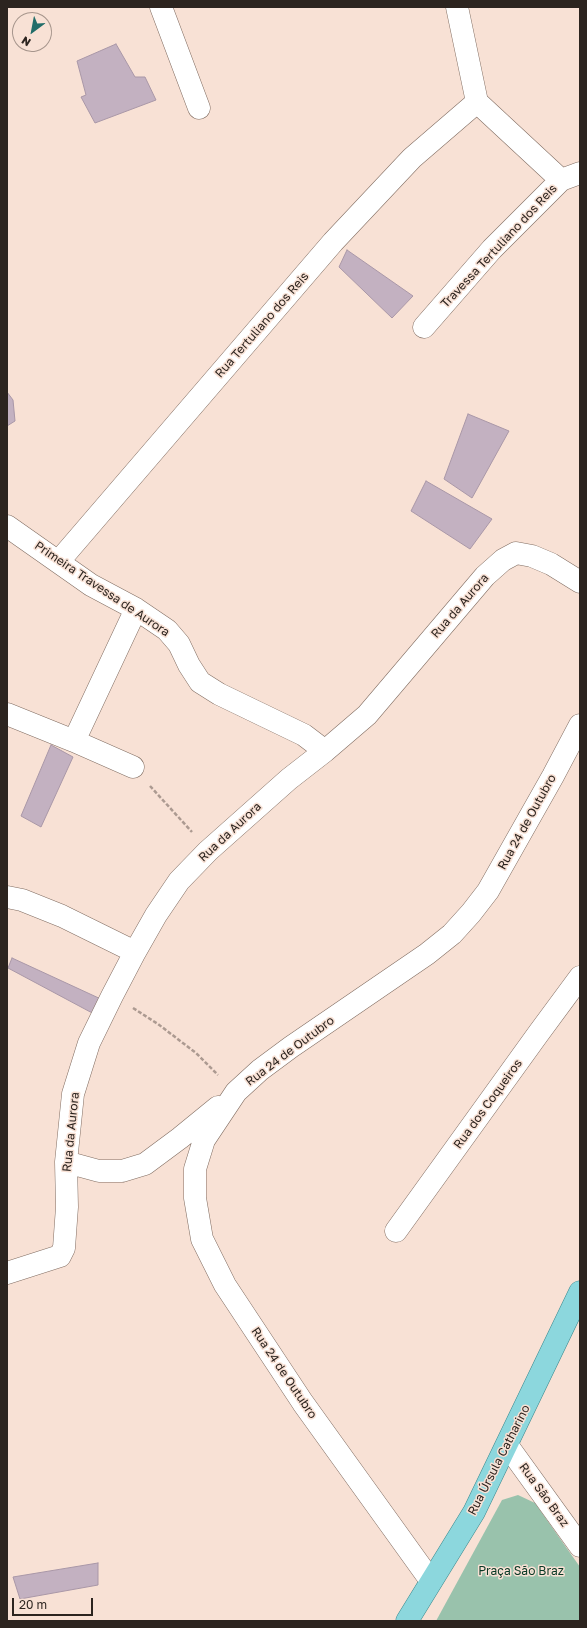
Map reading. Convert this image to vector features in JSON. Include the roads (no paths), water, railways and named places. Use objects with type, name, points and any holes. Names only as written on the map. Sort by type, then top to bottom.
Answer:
[{"type":"main road","name":"Rua Úrsula Catharino","points":[[407,1621],[474,1512],[580,1292]]},
{"type":"street","points":[[161,7],[199,108]]},
{"type":"street","points":[[457,7],[477,102],[571,176]]},
{"type":"street","name":"Rua Tertuliano dos Reis","points":[[59,561],[333,242],[412,158],[477,102]]},
{"type":"street","name":"Travessa Tertuliano dos Reis","points":[[424,327],[492,249],[571,176]]},
{"type":"street","name":"Primeira Travessa de Aurora","points":[[7,526],[59,561],[91,585],[136,609],[167,630],[179,644],[188,665],[200,682],[219,694],[304,735],[325,751]]},
{"type":"street","name":"Rua da Aurora","points":[[7,1273],[60,1256],[64,1248],[67,1207],[66,1162],[73,1094],[89,1043],[135,952],[156,915],[180,881],[208,850],[289,779],[367,715],[485,576],[503,560],[516,553],[532,556],[551,564],[580,582]]},
{"type":"street","points":[[74,741],[136,609]]},
{"type":"street","points":[[7,714],[133,767]]},
{"type":"street","name":"Rua 24 de Outubro","points":[[431,1581],[303,1403],[225,1285],[202,1239],[195,1198],[195,1169],[204,1140],[236,1092],[260,1070],[291,1047],[428,954],[452,934],[488,891],[580,725]]},
{"type":"street","points":[[7,897],[22,900],[62,916],[135,952]]},
{"type":"street","name":"Rua dos Coqueiros","points":[[396,1231],[580,978]]},
{"type":"street","points":[[66,1162],[99,1171],[122,1171],[145,1164],[180,1138],[236,1092]]},
{"type":"street","name":"Rua São Braz","points":[[507,1445],[580,1546]]},
{"type":"park label","name":"Praça São Braz","points":[[521,1571]]}]
